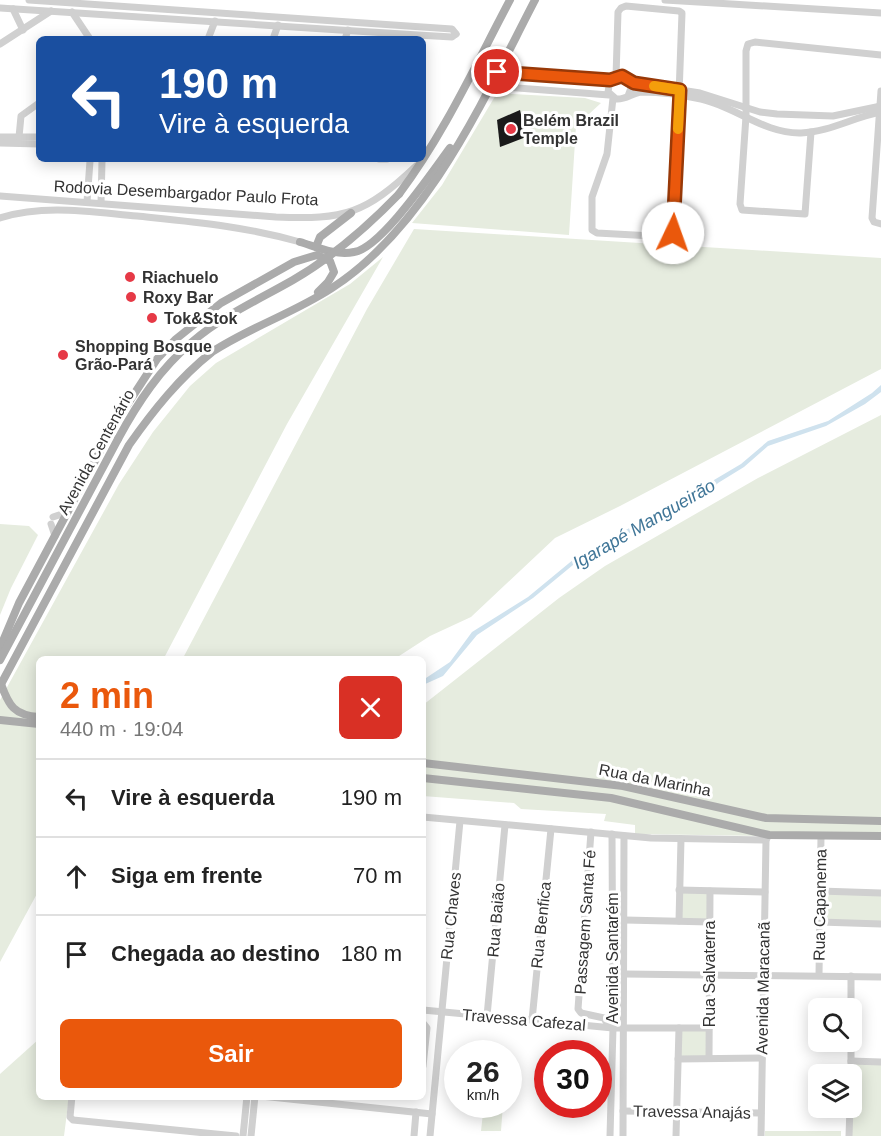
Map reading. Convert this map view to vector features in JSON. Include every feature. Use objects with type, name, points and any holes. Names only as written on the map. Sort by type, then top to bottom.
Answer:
[{"type":"main road","name":"Avenida Centenário","points":[[426,156],[452,113],[510,0]]},
{"type":"main road","name":"Avenida Centenário","points":[[1,685],[129,445],[147,419],[212,352],[242,334],[294,310],[333,288],[387,240],[442,172],[536,0]]},
{"type":"main road","name":"Avenida Centenário","points":[[355,252],[369,246],[381,234],[409,202],[467,126]]},
{"type":"main road","name":"Avenida Centenário","points":[[0,660],[135,408],[162,371],[192,341],[227,316],[325,260],[376,218],[399,194],[422,162]]},
{"type":"main road","points":[[316,247],[320,237],[351,213]]},
{"type":"main road","name":"Rodovia Desembargador Paulo Frota","points":[[300,242],[338,252],[355,252]]},
{"type":"main road","points":[[294,262],[302,253],[303,246],[300,242]]},
{"type":"main road","points":[[0,648],[19,603],[114,425],[157,359],[176,339],[221,303],[294,262],[320,255],[330,261],[334,272],[323,287],[294,310]]},
{"type":"main road","points":[[1,685],[9,704],[19,713],[36,716]]},
{"type":"main road","points":[[0,720],[36,724]]},
{"type":"main road","name":"Rua da Marinha","points":[[426,763],[623,786],[766,818],[881,821]]},
{"type":"main road","name":"Rua da Marinha","points":[[426,778],[611,798],[768,838],[881,836]]},
{"type":"street","points":[[28,0],[184,15],[215,21],[249,19],[278,25],[317,24],[348,30],[452,29],[456,32],[453,36],[426,37]]},
{"type":"street","points":[[665,0],[881,14]]},
{"type":"street","points":[[85,4],[85,13]]},
{"type":"street","points":[[3,5],[13,9],[184,15],[385,29],[413,36]]},
{"type":"street","points":[[626,6],[679,11],[684,17],[680,93],[674,230],[670,237],[597,233],[591,230],[592,197],[607,152],[611,96],[607,89],[613,78],[620,9],[626,6]]},
{"type":"street","points":[[13,9],[24,30]]},
{"type":"street","points":[[0,44],[51,11]]},
{"type":"street","points":[[72,12],[88,36]]},
{"type":"street","points":[[209,36],[215,21]]},
{"type":"street","points":[[274,36],[278,25]]},
{"type":"street","points":[[346,36],[348,30]]},
{"type":"street","points":[[811,132],[805,214],[745,212],[741,209],[746,112],[746,51],[752,42],[881,55]]},
{"type":"street","points":[[497,72],[588,79],[625,77],[630,82],[680,93],[746,112],[816,117],[880,109]]},
{"type":"street","points":[[514,87],[517,73]]},
{"type":"street","points":[[587,93],[588,79]]},
{"type":"street","points":[[628,96],[631,88],[630,82]]},
{"type":"street","points":[[489,86],[587,93],[622,99],[640,92],[680,93]]},
{"type":"street","points":[[881,91],[872,218],[874,222],[881,224]]},
{"type":"street","points":[[19,137],[21,116],[36,105]]},
{"type":"street","points":[[746,112],[775,130],[792,133],[811,132],[880,109]]},
{"type":"street","points":[[0,137],[36,137]]},
{"type":"street","points":[[0,143],[36,144]]},
{"type":"street","points":[[87,202],[88,162]]},
{"type":"street","points":[[101,203],[104,162]]},
{"type":"street","name":"Rodovia Desembargador Paulo Frota","points":[[0,196],[304,218],[351,213],[388,192],[421,162]]},
{"type":"street","points":[[124,215],[129,212],[140,212],[141,208],[138,205]]},
{"type":"street","name":"Rodovia Desembargador Paulo Frota","points":[[4,217],[28,210],[124,215],[238,226],[300,242]]},
{"type":"street","points":[[0,224],[4,217]]},
{"type":"street","points":[[55,536],[52,520],[68,512]]},
{"type":"street","name":"Rua da Marinha","points":[[426,817],[624,836],[681,839],[768,838]]},
{"type":"street","name":"Rua Chaves","points":[[430,1136],[460,821]]},
{"type":"street","name":"Rua Baião","points":[[487,1016],[505,825]]},
{"type":"street","name":"Rua Benfica","points":[[532,1020],[550,829]]},
{"type":"street","name":"Passagem Santa Fé","points":[[591,832],[578,1009],[581,1013],[604,1018],[611,1028]]},
{"type":"street","name":"Avenida Santarém","points":[[610,1136],[612,834]]},
{"type":"street","name":"Avenida Santarém","points":[[623,1136],[624,836]]},
{"type":"street","name":"Rua Capanema","points":[[819,975],[821,836]]},
{"type":"street","name":"Avenida Maracanã","points":[[760,1136],[768,838]]},
{"type":"street","points":[[679,921],[681,839]]},
{"type":"street","points":[[612,852],[624,853]]},
{"type":"street","points":[[680,890],[765,892]]},
{"type":"street","name":"Rua Salvaterra","points":[[709,1058],[710,891]]},
{"type":"street","points":[[820,891],[881,893]]},
{"type":"street","points":[[624,920],[710,922]]},
{"type":"street","points":[[820,922],[881,924]]},
{"type":"street","points":[[625,974],[881,977]]},
{"type":"street","points":[[851,976],[851,998]]},
{"type":"street","name":"Travessa Cafezal","points":[[426,1010],[611,1028],[709,1028]]},
{"type":"street","points":[[676,1136],[679,1028]]},
{"type":"street","points":[[851,1052],[851,1061],[881,1062]]},
{"type":"street","points":[[678,1059],[762,1058]]},
{"type":"street","points":[[426,1066],[436,1067]]},
{"type":"street","points":[[72,1100],[70,1117],[73,1120],[236,1136]]},
{"type":"street","points":[[243,1136],[247,1100]]},
{"type":"street","points":[[251,1136],[255,1100]]},
{"type":"street","points":[[300,1100],[432,1114]]},
{"type":"street","name":"Travessa Anajás","points":[[623,1111],[761,1113]]},
{"type":"street","points":[[414,1136],[416,1112]]},
{"type":"street","points":[[849,1136],[850,1118]]},
{"type":"shaded area","points":[[497,93],[585,98],[601,103],[576,126],[569,235],[412,223],[442,185]]},
{"type":"shaded area","points":[[414,229],[881,258],[881,369],[555,538],[471,617],[430,636],[399,656],[184,656],[367,309]]},
{"type":"shaded area","points":[[383,257],[287,424],[165,656],[36,656],[36,896],[0,962],[0,700],[119,484],[153,432],[190,386],[216,363],[350,284]]},
{"type":"shaded area","points":[[881,415],[881,838],[635,834],[635,825],[604,821],[606,814],[521,809],[514,803],[426,796],[426,703],[559,598],[605,566],[758,478]]},
{"type":"shaded area","points":[[0,524],[29,526],[38,535],[0,615]]},
{"type":"shaded area","points":[[679,890],[710,891],[710,922],[679,921]]},
{"type":"shaded area","points":[[820,891],[881,893],[881,924],[820,922]]},
{"type":"shaded area","points":[[679,1028],[709,1028],[709,1058],[678,1059]]},
{"type":"shaded area","points":[[36,1042],[36,1100],[69,1100],[64,1136],[0,1136],[0,1074]]},
{"type":"shaded area","points":[[851,1061],[881,1062],[881,1136],[849,1136],[851,1118],[862,1118],[862,1064],[851,1064]]},
{"type":"shaded area","points":[[482,1118],[502,1118],[501,1131],[481,1131]]},
{"type":"shaded area","points":[[765,1131],[841,1131],[841,1136],[765,1136]]},
{"type":"water","name":"Igarapé Mangueirão","points":[[881,385],[881,392],[865,404],[826,426],[768,446],[744,467],[718,483],[709,493],[670,510],[573,565],[533,598],[477,635],[443,676],[426,684],[426,678],[450,662],[472,632],[528,597],[574,559],[683,498],[707,489],[714,480],[741,464],[768,441],[828,421]]},
{"type":"building","name":"Belém Brazil Temple","points":[[520,110],[526,137],[500,147],[497,120]]},
{"type":"slow traffic","points":[[654,86],[680,90],[678,129]]},
{"type":"place","name":"Belém Brazil Temple","points":[[511,129]]},
{"type":"place","name":"Riachuelo","points":[[130,277]]},
{"type":"place","name":"Roxy Bar","points":[[131,297]]},
{"type":"place","name":"Tok&Stok","points":[[152,318]]},
{"type":"place","name":"Shopping Bosque Grão-Pará","points":[[63,355]]},
{"type":"route","points":[[497,72],[610,80],[622,76],[634,83],[680,90],[673,233]]}]
